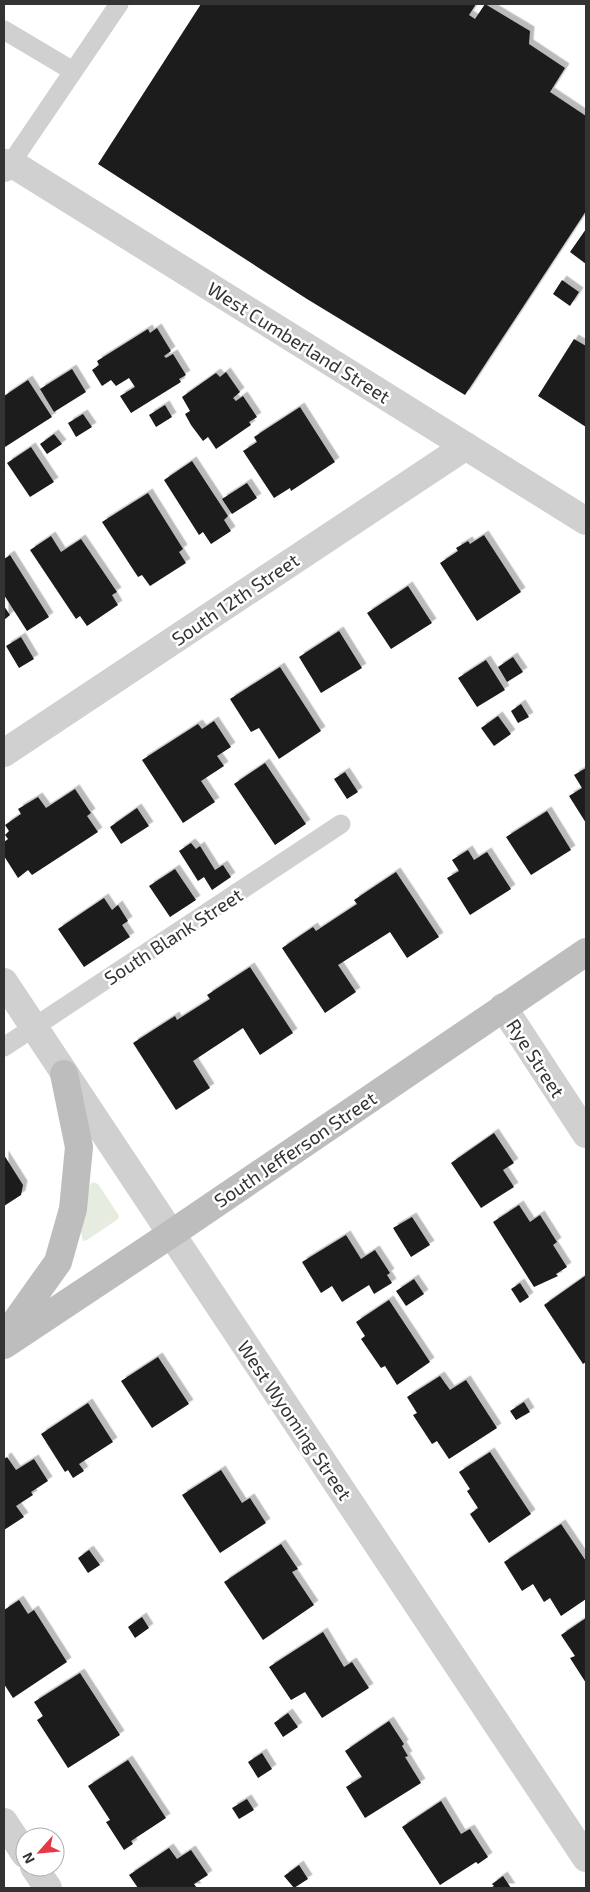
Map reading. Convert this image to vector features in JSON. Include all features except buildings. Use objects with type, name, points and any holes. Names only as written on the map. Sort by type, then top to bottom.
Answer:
[{"type":"main road","name":"South Jefferson Street","points":[[4,1345],[586,952]]},
{"type":"main road","points":[[4,1338],[58,1262],[73,1209],[79,1147],[64,1074]]},
{"type":"street","name":"West Cumberland Street","points":[[6,163],[586,521]]},
{"type":"street","name":"South 12th Street","points":[[4,753],[466,446]]},
{"type":"street","name":"West Wyoming Street","points":[[4,982],[586,1858]]},
{"type":"street","name":"Rye Street","points":[[503,1007],[586,1134]]},
{"type":"street","points":[[4,1822],[15,1839]]},
{"type":"street","points":[[41,1877],[48,1888]]},
{"type":"lane","points":[[6,163],[119,4]]},
{"type":"lane","points":[[4,30],[73,71]]},
{"type":"lane","name":"South Blank Street","points":[[4,1047],[341,824]]},
{"type":"shaded area","points":[[93,1182],[98,1184],[119,1216],[118,1219],[83,1241],[81,1232],[90,1185]]}]
